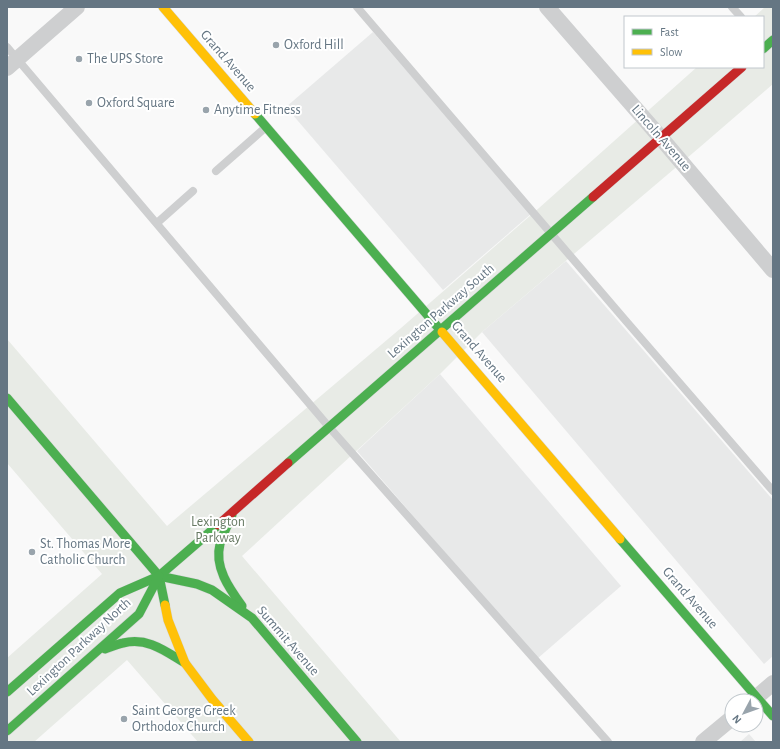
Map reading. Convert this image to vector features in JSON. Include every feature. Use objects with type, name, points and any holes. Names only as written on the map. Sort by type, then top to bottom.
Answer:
[{"type":"main road","name":"Grand Avenue","points":[[163,7],[441,330],[749,693]]},
{"type":"main road","name":"Lexington Parkway South","points":[[159,576],[741,68]]},
{"type":"main road","points":[[7,398],[159,576],[168,620],[175,641],[185,663],[212,699],[250,742]]},
{"type":"main road","points":[[233,512],[220,545],[219,561],[222,573],[227,583],[237,600],[252,618]]},
{"type":"main road","name":"Summit Avenue","points":[[159,576],[197,584],[212,590],[252,618],[357,742]]},
{"type":"main road","name":"Lexington Parkway North","points":[[7,731],[139,614],[159,576]]},
{"type":"main road","name":"Lexington Parkway North","points":[[7,692],[120,593],[159,576]]},
{"type":"main road","points":[[96,653],[126,642],[138,640],[156,645],[185,663]]},
{"type":"main road","name":"Grand Avenue","points":[[764,708],[773,716]]},
{"type":"street","points":[[10,58],[77,7]]},
{"type":"street","name":"Lincoln Avenue","points":[[547,7],[773,270]]},
{"type":"street","points":[[761,693],[773,683]]},
{"type":"street","points":[[703,742],[724,725]]},
{"type":"lane","points":[[357,7],[773,491]]},
{"type":"lane","points":[[732,7],[740,16]]},
{"type":"lane","points":[[766,44],[773,54]]},
{"type":"lane","points":[[10,58],[157,223],[330,427],[608,742]]},
{"type":"lane","points":[[216,171],[266,127]]},
{"type":"lane","points":[[157,223],[193,191]]},
{"type":"shaded area","points":[[373,32],[531,214],[443,290],[286,107]]},
{"type":"shaded area","points":[[566,261],[773,500],[773,656],[764,664],[482,332]]},
{"type":"shaded area","points":[[440,374],[621,586],[537,659],[357,451]]},
{"type":"shaded area","points":[[749,734],[756,742],[740,742]]},
{"type":"green space","name":"Lexington Parkway","points":[[765,7],[773,7],[773,84],[482,332],[440,374],[242,556],[401,742],[198,742],[127,660],[34,742],[7,742],[7,658],[102,574],[7,463],[7,339],[167,526],[401,328],[539,208],[696,68],[764,68],[764,16],[755,16]]},
{"type":"traffic: fast","points":[[764,48],[773,40]]},
{"type":"traffic: fast","points":[[255,114],[442,332]]},
{"type":"traffic: fast","points":[[288,463],[593,197]]},
{"type":"traffic: fast","points":[[7,398],[159,576],[165,605]]},
{"type":"traffic: fast","points":[[232,515],[220,544],[219,561],[228,585],[242,606]]},
{"type":"traffic: fast","points":[[7,692],[120,593],[159,576],[218,525]]},
{"type":"traffic: fast","points":[[620,539],[773,716]]},
{"type":"traffic: fast","points":[[159,576],[197,584],[212,590],[252,618],[357,742]]},
{"type":"traffic: fast","points":[[7,731],[139,614],[159,576]]},
{"type":"traffic: fast","points":[[105,649],[123,643],[140,642],[156,646],[185,663]]},
{"type":"traffic: slow","points":[[163,7],[255,114]]},
{"type":"traffic: slow","points":[[442,332],[620,539]]},
{"type":"traffic: slow","points":[[165,605],[168,620],[185,663],[212,699],[249,742]]},
{"type":"traffic: jam","points":[[593,197],[741,68]]},
{"type":"traffic: jam","points":[[218,525],[288,463]]},
{"type":"place","name":"Oxford Hill","points":[[276,45]]},
{"type":"place","name":"The UPS Store","points":[[79,59]]},
{"type":"place","name":"Oxford Square","points":[[89,103]]},
{"type":"place","name":"Anytime Fitness","points":[[206,110]]},
{"type":"place","name":"St. Thomas More Catholic Church","points":[[32,552]]},
{"type":"place","name":"Saint George Greek Orthodox Church","points":[[124,719]]}]
